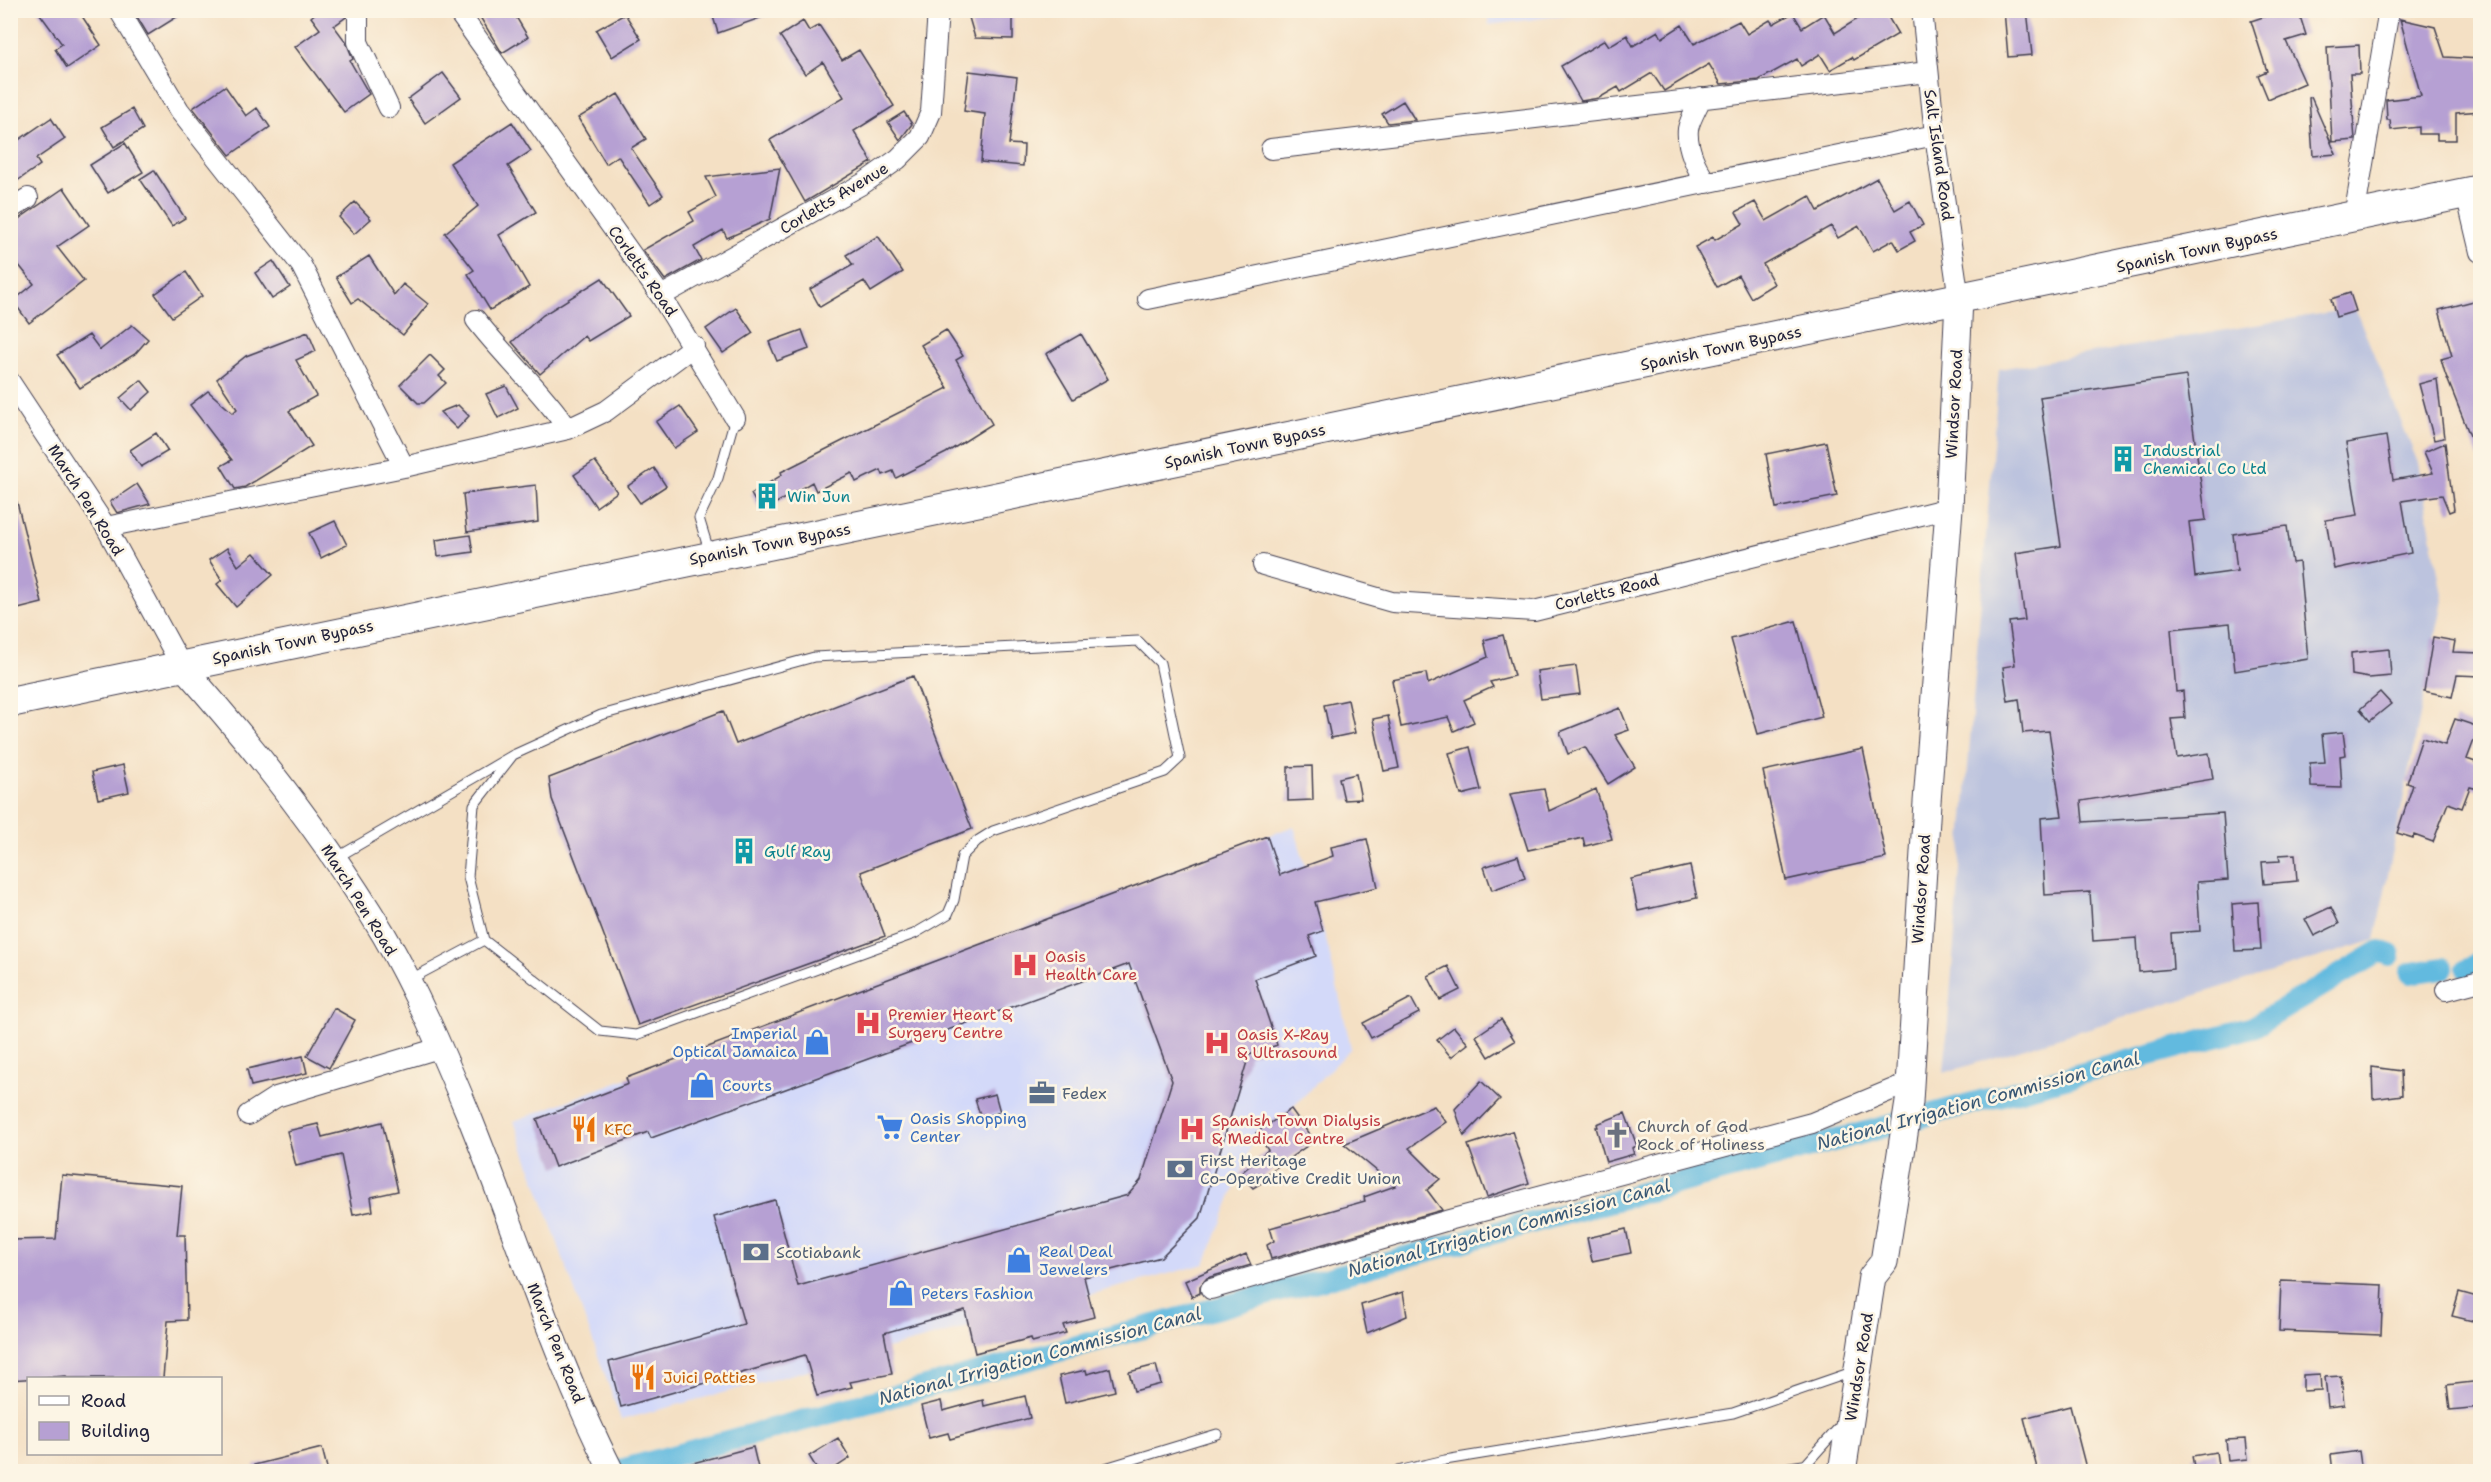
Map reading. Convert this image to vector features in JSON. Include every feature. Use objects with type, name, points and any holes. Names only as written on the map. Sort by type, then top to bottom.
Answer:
[{"type":"main road","name":"Spanish Town Bypass","points":[[10,702],[2473,191]]},
{"type":"main road","name":"Windsor Road","points":[[1842,1472],[1860,1369],[1872,1277],[1884,1262],[1908,1092],[1950,508],[1959,299]]},
{"type":"street","points":[[118,10],[179,110],[301,265],[404,467]]},
{"type":"street","points":[[358,10],[358,42],[389,108]]},
{"type":"street","name":"Corletts Road","points":[[457,10],[661,296],[694,346],[735,418]]},
{"type":"street","name":"Corletts Avenue","points":[[661,296],[864,183],[898,159],[920,137],[930,112],[938,10]]},
{"type":"street","name":"Salt Island Road","points":[[1922,10],[1935,135],[1959,299]]},
{"type":"street","points":[[2354,217],[2389,10]]},
{"type":"street","points":[[1271,149],[1928,72]]},
{"type":"street","points":[[1701,98],[1688,130],[1691,151],[1707,183]]},
{"type":"street","points":[[1148,299],[1935,135]]},
{"type":"street","points":[[2473,191],[2481,252]]},
{"type":"street","points":[[10,209],[28,198]]},
{"type":"street","points":[[476,320],[502,353],[557,413],[568,429]]},
{"type":"street","points":[[106,527],[404,467],[568,429],[606,411],[694,346]]},
{"type":"street","name":"March Pen Road","points":[[10,382],[106,527],[181,665],[232,722],[336,858],[385,937],[467,1111],[568,1379],[612,1472]]},
{"type":"street","name":"Corletts Road","points":[[1263,565],[1392,602],[1534,611],[1950,508]]},
{"type":"street","points":[[2446,990],[2481,981]]},
{"type":"street","points":[[248,1115],[276,1097],[439,1048]]},
{"type":"street","points":[[1211,1289],[1449,1220],[1812,1123],[1908,1092]]},
{"type":"lane","name":"Corletts Road","points":[[711,556],[699,518],[718,478],[735,418]]},
{"type":"lane","points":[[336,858],[513,755],[601,715],[814,657],[1138,641],[1160,663],[1180,758],[1165,772],[993,831],[976,841],[962,856],[954,900],[948,914],[915,934],[636,1035],[600,1031],[484,940],[468,877],[474,805],[513,755]]},
{"type":"lane","points":[[407,981],[484,940]]},
{"type":"lane","points":[[1394,1472],[1445,1460],[1733,1413],[1860,1369]]},
{"type":"lane","points":[[1759,1472],[1801,1468],[1852,1413]]},
{"type":"lane","points":[[1092,1472],[1217,1434]]},
{"type":"shaded area","points":[[1487,10],[1596,11],[1489,25]]},
{"type":"shaded area","points":[[2355,308],[2418,463],[2443,600],[2375,940],[1944,1073],[1999,369]]},
{"type":"shaded area","name":"Oasis Shopping Center","points":[[1294,826],[1328,947],[1351,1048],[1291,1109],[1256,1133],[1205,1264],[621,1420],[514,1121]]},
{"type":"building","points":[[37,10],[78,10],[101,45],[67,68],[55,49],[62,44]]},
{"type":"building","points":[[133,10],[188,10],[148,35]]},
{"type":"building","points":[[319,10],[346,10],[346,17],[334,26],[346,42],[353,59],[350,61],[369,94],[344,112],[295,47],[320,29],[311,17]]},
{"type":"building","points":[[490,10],[512,10],[528,37],[502,53],[480,17]]},
{"type":"building","points":[[711,10],[774,10],[774,13],[718,33]]},
{"type":"building","points":[[1872,10],[1884,10],[1898,34],[1854,60],[1852,57],[1830,70],[1820,54],[1801,66],[1797,59],[1759,80],[1721,84],[1709,64],[1664,91],[1652,73],[1621,92],[1618,87],[1599,98],[1581,101],[1561,66],[1605,40],[1609,46],[1627,35],[1633,46],[1658,31],[1662,38],[1682,25],[1694,44],[1739,21],[1747,34],[1770,20],[1773,24],[1793,13],[1802,28],[1824,14],[1835,33]]},
{"type":"building","points":[[2004,10],[2027,10],[2032,55],[2008,57]]},
{"type":"building","points":[[2284,10],[2298,10],[2306,35],[2286,41],[2305,83],[2268,99],[2258,75],[2267,71],[2251,21]]},
{"type":"building","points":[[625,14],[641,39],[612,57],[596,30]]},
{"type":"building","points":[[968,14],[1013,15],[1013,39],[975,38]]},
{"type":"building","points":[[2400,19],[2435,27],[2445,57],[2481,59],[2481,111],[2456,113],[2456,140],[2437,140],[2437,134],[2419,134],[2419,127],[2391,130],[2390,120],[2387,120],[2386,100],[2421,96]]},
{"type":"building","points":[[803,21],[809,31],[819,25],[842,60],[859,50],[894,106],[854,131],[872,162],[805,202],[770,140],[844,97],[823,62],[805,74],[780,36]]},
{"type":"building","points":[[2359,45],[2360,74],[2350,74],[2355,140],[2332,142],[2327,47]]},
{"type":"building","points":[[969,71],[1017,77],[1009,144],[1024,145],[1023,166],[981,162],[985,114],[964,111]]},
{"type":"building","points":[[443,73],[461,97],[425,123],[408,99]]},
{"type":"building","points":[[225,86],[246,116],[257,108],[270,127],[230,155],[193,108]]},
{"type":"building","points":[[618,94],[646,139],[631,148],[663,195],[650,204],[618,156],[606,164],[578,118]]},
{"type":"building","points":[[2311,97],[2336,154],[2313,156],[2309,98]]},
{"type":"building","points":[[1403,101],[1415,120],[1388,123],[1382,114]]},
{"type":"building","points":[[132,109],[143,129],[114,147],[102,127]]},
{"type":"building","points":[[904,112],[912,124],[900,140],[888,122]]},
{"type":"building","points":[[51,118],[65,139],[36,159],[40,165],[17,181],[10,171],[10,146]]},
{"type":"building","points":[[512,122],[531,151],[508,166],[536,212],[499,235],[529,287],[490,310],[468,274],[474,270],[445,233],[478,206],[450,163]]},
{"type":"building","points":[[125,143],[143,172],[108,193],[90,165]]},
{"type":"building","points":[[780,168],[770,219],[727,238],[723,230],[694,247],[701,260],[665,280],[643,250],[694,221],[689,212],[716,197],[706,177]]},
{"type":"building","points":[[154,170],[185,218],[172,226],[140,179]]},
{"type":"building","points":[[1877,178],[1895,210],[1910,201],[1923,225],[1910,232],[1915,241],[1899,250],[1893,240],[1873,251],[1859,226],[1838,238],[1831,226],[1763,264],[1774,284],[1751,298],[1738,275],[1717,287],[1695,247],[1713,237],[1715,240],[1743,224],[1736,212],[1755,202],[1766,221],[1810,196],[1818,211]]},
{"type":"building","points":[[64,188],[89,225],[57,247],[84,281],[29,323],[13,301],[34,284],[10,254],[10,225]]},
{"type":"building","points":[[355,202],[371,219],[354,234],[339,217]]},
{"type":"building","points":[[878,236],[903,272],[871,292],[864,281],[820,307],[810,289],[853,265],[846,255]]},
{"type":"building","points":[[369,256],[394,295],[403,284],[428,304],[403,335],[358,299],[352,303],[336,277]]},
{"type":"building","points":[[273,261],[290,287],[272,299],[255,273]]},
{"type":"building","points":[[186,272],[202,296],[172,317],[155,294]]},
{"type":"building","points":[[602,278],[629,316],[588,341],[584,336],[540,374],[512,342],[543,315]]},
{"type":"building","points":[[2350,293],[2356,311],[2336,317],[2331,299]]},
{"type":"building","points":[[2481,299],[2480,461],[2441,359],[2452,356],[2439,310]]},
{"type":"building","points":[[736,308],[753,333],[723,353],[706,329]]},
{"type":"building","points":[[132,325],[148,339],[135,354],[80,388],[57,355],[89,335],[100,350]]},
{"type":"building","points":[[802,330],[809,349],[777,361],[769,342]]},
{"type":"building","points":[[946,330],[963,356],[956,360],[992,424],[946,453],[896,478],[893,471],[883,475],[881,470],[856,482],[852,473],[816,491],[812,482],[761,512],[751,494],[782,475],[781,472],[948,388],[921,345]]},
{"type":"building","points":[[308,332],[316,351],[296,360],[316,396],[289,411],[312,446],[245,487],[235,489],[221,466],[232,460],[190,405],[208,391],[233,413],[237,409],[217,379],[246,356]]},
{"type":"building","points":[[1081,334],[1108,379],[1073,399],[1046,354]]},
{"type":"building","points":[[430,355],[445,370],[439,376],[446,383],[424,403],[418,403],[400,385]]},
{"type":"building","points":[[2186,376],[2206,520],[2189,522],[2195,577],[2237,571],[2233,534],[2287,526],[2292,563],[2299,562],[2308,659],[2235,671],[2230,623],[2171,629],[2176,692],[2183,691],[2185,718],[2171,719],[2177,758],[2209,753],[2213,779],[2081,801],[2083,822],[2223,813],[2228,880],[2197,882],[2200,931],[2171,933],[2173,969],[2139,972],[2137,938],[2093,941],[2090,892],[2045,895],[2041,818],[2062,816],[2049,731],[2023,733],[2019,699],[2008,701],[2003,667],[2015,665],[2009,622],[2025,620],[2016,553],[2061,546],[2040,397]]},
{"type":"building","points":[[2437,379],[2444,438],[2434,440],[2419,384]]},
{"type":"building","points":[[141,380],[151,392],[131,410],[120,398]]},
{"type":"building","points":[[506,386],[518,408],[498,418],[486,394]]},
{"type":"building","points":[[458,405],[469,416],[457,429],[440,412]]},
{"type":"building","points":[[680,406],[698,432],[674,448],[656,422]]},
{"type":"building","points":[[156,433],[168,451],[141,467],[130,450]]},
{"type":"building","points":[[2386,436],[2393,480],[2433,473],[2424,452],[2445,443],[2454,510],[2449,512],[2442,495],[2402,501],[2411,553],[2334,569],[2326,520],[2358,515],[2346,443]]},
{"type":"building","points":[[1826,442],[1837,496],[1776,508],[1766,454]]},
{"type":"building","points":[[595,461],[617,492],[596,507],[574,475]]},
{"type":"building","points":[[654,468],[666,486],[640,503],[628,486]]},
{"type":"building","points":[[137,484],[150,504],[117,513],[110,502]]},
{"type":"building","points":[[536,485],[538,522],[467,532],[463,494]]},
{"type":"building","points":[[17,502],[42,603],[10,611],[10,503]]},
{"type":"building","points":[[335,521],[347,545],[321,558],[309,533]]},
{"type":"building","points":[[470,535],[473,552],[438,557],[436,540]]},
{"type":"building","points":[[227,548],[238,566],[254,553],[273,575],[236,607],[217,584],[222,580],[209,560]]},
{"type":"building","points":[[1796,621],[1822,717],[1758,734],[1731,639]]},
{"type":"building","points":[[1503,635],[1514,676],[1490,682],[1493,687],[1464,700],[1474,722],[1454,731],[1448,717],[1401,727],[1392,680],[1426,673],[1428,684],[1488,657],[1484,640]]},
{"type":"building","points":[[2433,637],[2455,641],[2453,652],[2481,653],[2481,676],[2457,675],[2452,697],[2424,691]]},
{"type":"building","points":[[2389,649],[2391,676],[2369,678],[2352,675],[2351,653]]},
{"type":"building","points":[[1576,666],[1580,694],[1541,699],[1537,671]]},
{"type":"building","name":"Gulf Ray","points":[[913,676],[972,829],[861,872],[885,936],[638,1025],[552,799],[549,778],[723,711],[736,744]]},
{"type":"building","points":[[2380,692],[2391,704],[2370,721],[2360,709]]},
{"type":"building","points":[[1348,700],[1355,733],[1331,738],[1324,705]]},
{"type":"building","points":[[1620,708],[1629,730],[1615,735],[1635,767],[1608,784],[1585,747],[1568,754],[1560,732]]},
{"type":"building","points":[[1388,716],[1399,768],[1384,771],[1373,719]]},
{"type":"building","points":[[2455,719],[2479,727],[2467,759],[2481,764],[2481,790],[2470,787],[2462,808],[2448,803],[2433,842],[2414,835],[2413,838],[2397,833],[2413,785],[2407,783],[2422,738],[2445,745]]},
{"type":"building","points":[[2343,732],[2346,755],[2340,756],[2342,788],[2311,787],[2310,763],[2325,762],[2322,734]]},
{"type":"building","points":[[1470,747],[1481,790],[1461,795],[1449,753]]},
{"type":"building","points":[[1863,749],[1886,858],[1786,880],[1763,771]]},
{"type":"building","points":[[123,765],[129,792],[98,799],[92,772]]},
{"type":"building","points":[[1312,766],[1313,800],[1288,801],[1288,767]]},
{"type":"building","points":[[1356,774],[1361,799],[1344,800],[1339,778]]},
{"type":"building","points":[[1544,789],[1549,811],[1596,789],[1612,839],[1585,846],[1583,838],[1528,850],[1510,794]]},
{"type":"building","points":[[1267,836],[1280,875],[1333,856],[1331,847],[1367,839],[1378,887],[1315,902],[1323,931],[1309,936],[1316,956],[1255,979],[1277,1045],[1249,1055],[1200,1218],[1161,1257],[1084,1277],[1094,1317],[1063,1325],[1066,1333],[1032,1342],[1031,1338],[975,1353],[965,1310],[884,1333],[892,1374],[850,1382],[852,1387],[817,1396],[805,1355],[621,1407],[609,1362],[744,1324],[714,1217],[775,1200],[798,1286],[1128,1195],[1141,1180],[1172,1081],[1129,964],[651,1138],[648,1132],[555,1167],[537,1119],[628,1084],[626,1078]]},
{"type":"building","points":[[2295,854],[2297,881],[2264,884],[2262,862],[2280,861],[2279,855]]},
{"type":"building","points":[[1518,856],[1525,878],[1492,890],[1484,867]]},
{"type":"building","points":[[1690,866],[1697,898],[1638,911],[1631,879]]},
{"type":"building","points":[[2258,902],[2261,950],[2235,951],[2232,904]]},
{"type":"building","points":[[2331,907],[2339,924],[2314,936],[2305,919]]},
{"type":"building","points":[[1448,966],[1460,990],[1440,1000],[1428,976]]},
{"type":"building","points":[[1411,998],[1419,1013],[1371,1038],[1363,1023]]},
{"type":"building","points":[[334,1008],[355,1020],[329,1068],[307,1056]]},
{"type":"building","points":[[1501,1019],[1515,1041],[1489,1057],[1476,1036]]},
{"type":"building","points":[[1454,1027],[1468,1044],[1451,1057],[1437,1040]]},
{"type":"building","points":[[303,1056],[307,1073],[251,1086],[247,1069]]},
{"type":"building","points":[[2372,1067],[2401,1071],[2402,1095],[2373,1099]]},
{"type":"building","points":[[1481,1081],[1500,1099],[1464,1136],[1455,1109]]},
{"type":"building","points":[[995,1094],[1000,1112],[981,1118],[975,1099]]},
{"type":"building","points":[[1434,1106],[1446,1122],[1409,1148],[1440,1179],[1427,1190],[1442,1210],[1271,1259],[1267,1245],[1274,1241],[1270,1228],[1365,1201],[1364,1197],[1395,1186],[1344,1144]]},
{"type":"building","points":[[1291,1109],[1314,1141],[1264,1176],[1266,1180],[1253,1188],[1240,1174],[1268,1150],[1256,1133]]},
{"type":"building","name":"Church of God Rock of Holiness","points":[[1625,1113],[1637,1146],[1632,1148],[1634,1154],[1606,1162],[1597,1124]]},
{"type":"building","points":[[382,1122],[398,1191],[371,1197],[373,1211],[353,1215],[341,1155],[296,1166],[287,1131],[318,1124],[322,1137]]},
{"type":"building","points":[[1512,1131],[1529,1183],[1487,1197],[1468,1145]]},
{"type":"building","points":[[62,1175],[182,1186],[177,1235],[185,1235],[187,1320],[168,1321],[163,1377],[66,1376],[10,1380],[10,1240],[56,1239]]},
{"type":"building","points":[[1626,1229],[1631,1253],[1592,1261],[1587,1238]]},
{"type":"building","points":[[1246,1254],[1251,1265],[1207,1278],[1200,1286],[1200,1293],[1192,1297],[1185,1281]]},
{"type":"building","points":[[2281,1281],[2383,1285],[2381,1335],[2279,1331]]},
{"type":"building","points":[[1403,1292],[1407,1316],[1367,1333],[1361,1305]]},
{"type":"building","points":[[2459,1292],[2481,1298],[2481,1323],[2452,1316]]},
{"type":"building","points":[[1156,1365],[1161,1384],[1134,1391],[1129,1372]]},
{"type":"building","points":[[1110,1368],[1115,1391],[1065,1403],[1059,1376],[1086,1370],[1087,1374]]},
{"type":"building","points":[[2320,1374],[2321,1390],[2303,1391],[2303,1375]]},
{"type":"building","points":[[2341,1376],[2344,1405],[2328,1407],[2325,1377]]},
{"type":"building","points":[[2481,1381],[2481,1407],[2450,1410],[2447,1385]]},
{"type":"building","points":[[1025,1396],[1030,1418],[950,1439],[948,1433],[929,1438],[921,1406],[941,1401],[943,1411],[983,1400],[984,1406]]},
{"type":"building","points":[[2070,1406],[2087,1472],[2038,1472],[2024,1418]]},
{"type":"building","points":[[838,1438],[850,1458],[829,1472],[819,1472],[809,1456]]},
{"type":"building","points":[[2246,1439],[2248,1459],[2228,1461],[2226,1440]]},
{"type":"building","points":[[753,1447],[759,1472],[690,1472],[689,1464]]},
{"type":"building","points":[[322,1448],[328,1472],[255,1472],[254,1465]]},
{"type":"building","points":[[2359,1451],[2362,1472],[2333,1472],[2331,1455]]},
{"type":"building","points":[[2216,1452],[2219,1472],[2195,1472],[2192,1456]]},
{"type":"waterway","name":"National Irrigation Commission Canal","points":[[613,1472],[2253,1027],[2380,951],[2390,955]]},
{"type":"waterway","name":"National Irrigation Commission Canal","points":[[2467,969],[2480,963]]},
{"type":"waterway","name":"National Irrigation Commission Canal","points":[[2411,973],[2443,968]]},
{"type":"place","name":"Industrial Chemical Co Ltd","points":[[2123,459]]},
{"type":"place","name":"Win Jun","points":[[767,496]]},
{"type":"place","name":"Gulf Ray","points":[[744,851]]},
{"type":"place","name":"Oasis Health Care","points":[[1025,965]]},
{"type":"place","name":"Premier Heart & Surgery Centre","points":[[868,1023]]},
{"type":"place","name":"Imperial Optical Jamaica","points":[[817,1042]]},
{"type":"place","name":"Oasis X-Ray & Ultrasound","points":[[1217,1043]]},
{"type":"place","name":"Courts","points":[[702,1085]]},
{"type":"place","name":"Fedex","points":[[1042,1093]]},
{"type":"place","name":"Oasis Shopping Center","points":[[890,1127]]},
{"type":"place","name":"KFC","points":[[584,1129]]},
{"type":"place","name":"Spanish Town Dialysis & Medical Centre","points":[[1192,1129]]},
{"type":"place","name":"Church of God Rock of Holiness","points":[[1617,1135]]},
{"type":"place","name":"First Heritage Co-Operative Credit Union","points":[[1180,1169]]},
{"type":"place","name":"Scotiabank","points":[[756,1252]]},
{"type":"place","name":"Real Deal Jewelers","points":[[1019,1260]]},
{"type":"place","name":"Peters Fashion","points":[[901,1293]]},
{"type":"place","name":"Juici Patties","points":[[643,1377]]}]
